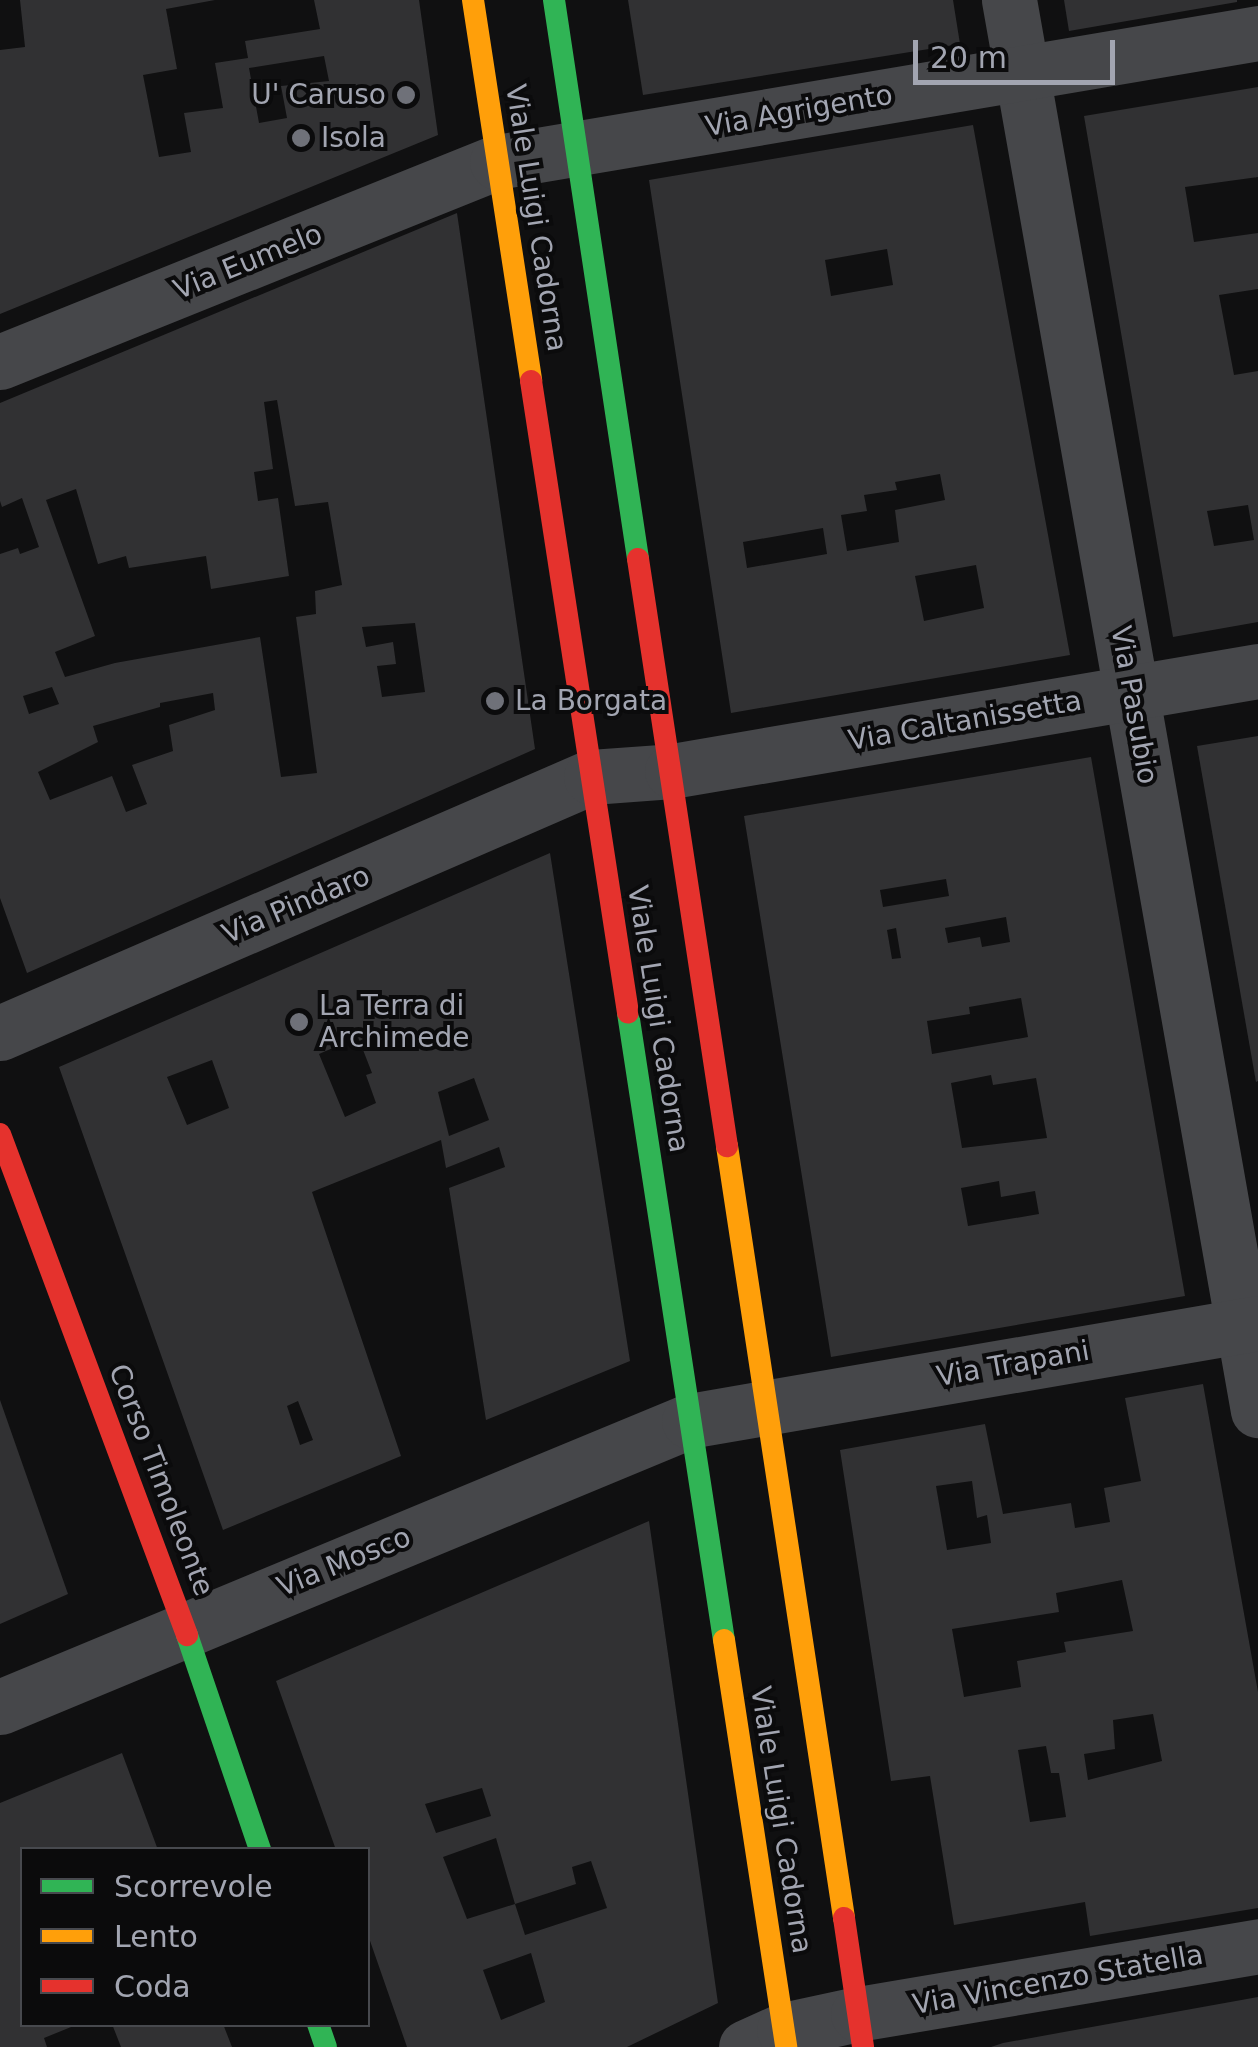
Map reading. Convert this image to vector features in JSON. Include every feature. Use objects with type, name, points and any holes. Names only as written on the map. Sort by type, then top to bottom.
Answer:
[{"type":"main road","name":"Viale Luigi Cadorna","points":[[472,0],[689,1422],[772,2041]]},
{"type":"main road","name":"Viale Luigi Cadorna","points":[[554,0],[861,2030]]},
{"type":"main road","name":"Corso Timoleonte","points":[[0,1134],[184,1627],[259,1847]]},
{"type":"street","name":"Via Pasubio","points":[[1009,0],[1250,1324],[1258,1410]]},
{"type":"street","name":"Via Agrigento","points":[[497,162],[1258,33]]},
{"type":"street","name":"Via Eumelo","points":[[0,362],[497,162]]},
{"type":"street","name":"Via Caltanissetta","points":[[592,777],[672,772],[1258,671]]},
{"type":"street","name":"Via Pindaro","points":[[0,1033],[592,777]]},
{"type":"street","name":"Via Trapani","points":[[689,1422],[1250,1324]]},
{"type":"street","name":"Via Mosco","points":[[0,1707],[184,1627],[689,1422]]},
{"type":"street","name":"Via Vincenzo Statella","points":[[772,2041],[861,2030],[1258,1946]]},
{"type":"building","points":[[20,0],[215,0],[166,9],[177,69],[143,75],[159,157],[191,152],[184,113],[223,108],[215,63],[248,58],[245,41],[320,29],[314,0],[419,0],[438,135],[0,314],[0,50],[25,47]],"holes":[[[324,56],[329,81],[281,86],[287,118],[259,123],[249,68]]]},
{"type":"building","points":[[628,0],[953,0],[960,44],[643,95]]},
{"type":"building","points":[[1064,0],[1237,0],[1237,2],[1069,31]]},
{"type":"building","points":[[1258,87],[1258,177],[1185,187],[1194,242],[1258,233],[1258,289],[1219,295],[1234,375],[1258,371],[1258,622],[1173,637],[1084,116]],"holes":[[[1248,505],[1254,540],[1214,546],[1207,511]]]},
{"type":"building","points":[[973,125],[1070,655],[731,713],[649,180]],"holes":[[[887,249],[893,285],[831,296],[825,260]],[[940,474],[945,500],[895,510],[899,542],[847,551],[841,515],[867,511],[864,495],[897,490],[895,482]],[[823,528],[827,554],[747,568],[743,542]],[[976,565],[984,608],[924,621],[915,576]]]},
{"type":"building","points":[[457,213],[535,749],[27,973],[0,898],[0,554],[18,548],[20,554],[39,547],[22,498],[2,507],[0,501],[0,403]],"holes":[[[277,400],[295,506],[328,502],[342,585],[315,591],[316,614],[296,617],[317,773],[281,777],[260,637],[115,663],[65,677],[55,652],[95,636],[46,500],[76,489],[98,564],[126,556],[129,568],[206,556],[211,589],[289,576],[278,498],[258,501],[254,472],[273,469],[264,402]],[[415,623],[425,692],[382,697],[377,666],[396,664],[393,642],[366,647],[362,627]],[[52,687],[59,704],[29,714],[23,696]],[[213,693],[215,710],[169,725],[173,751],[132,765],[147,804],[126,812],[112,776],[50,800],[38,772],[98,742],[93,726],[160,707],[160,703]]]},
{"type":"building","points":[[1258,736],[1258,1081],[1256,1082],[1197,746]]},
{"type":"building","points":[[1091,757],[1185,1296],[831,1357],[744,816]],"holes":[[[946,879],[949,896],[883,907],[880,890]],[[1006,917],[1010,942],[982,947],[980,937],[948,943],[945,928]],[[896,928],[901,958],[892,959],[887,930]],[[1021,998],[1028,1037],[932,1054],[927,1021],[970,1014],[969,1007]],[[991,1075],[993,1085],[1036,1078],[1047,1138],[962,1148],[951,1083]],[[999,1181],[1001,1197],[1035,1191],[1039,1214],[968,1226],[961,1188]]]},
{"type":"building","points":[[550,853],[630,1361],[486,1420],[449,1188],[505,1167],[499,1147],[446,1168],[441,1140],[312,1192],[401,1456],[223,1530],[59,1067]],"holes":[[[358,1037],[372,1073],[366,1075],[376,1103],[345,1117],[319,1054]],[[212,1060],[229,1108],[187,1125],[167,1077]],[[474,1078],[489,1120],[449,1136],[438,1092]],[[298,1401],[313,1440],[300,1445],[287,1406]]]},
{"type":"building","points":[[1203,1384],[1258,1692],[1258,1908],[1090,1936],[1085,1902],[954,1925],[930,1776],[891,1781],[840,1450],[985,1424],[1003,1514],[1071,1503],[1075,1528],[1110,1522],[1104,1488],[1141,1481],[1125,1398]],"holes":[[[972,1481],[977,1518],[987,1515],[991,1543],[947,1550],[936,1486]],[[1122,1580],[1133,1631],[1064,1642],[1066,1652],[1017,1661],[1021,1687],[964,1697],[952,1629],[1059,1612],[1056,1593]],[[1153,1714],[1162,1761],[1088,1780],[1084,1754],[1115,1749],[1113,1720]],[[1046,1746],[1051,1773],[1059,1773],[1066,1817],[1030,1822],[1018,1750]]]},
{"type":"building","points":[[0,1400],[68,1594],[0,1624]]},
{"type":"building","points":[[649,1521],[718,2003],[627,2047],[407,2047],[370,1941],[370,1847],[335,1847],[276,1681]],"holes":[[[482,1788],[491,1816],[436,1833],[425,1804]],[[496,1838],[515,1904],[467,1919],[443,1857]],[[591,1861],[607,1908],[525,1935],[515,1904],[576,1884],[572,1867]],[[531,1953],[545,2002],[501,2020],[483,1970]]]},
{"type":"building","points":[[122,1753],[157,1847],[20,1847],[20,2027],[71,2027],[44,2038],[47,2047],[0,2047],[0,1803]]},
{"type":"building","points":[[1258,1997],[1258,2047],[991,2047],[1003,2043]]},
{"type":"building","points":[[113,2027],[224,2027],[232,2047],[121,2047]]},
{"type":"traffic: fast","points":[[554,0],[638,559]]},
{"type":"traffic: fast","points":[[628,1013],[724,1640]]},
{"type":"traffic: fast","points":[[187,1635],[259,1847]]},
{"type":"traffic: fast","points":[[319,2027],[326,2047]]},
{"type":"traffic: slow","points":[[473,0],[531,381]]},
{"type":"traffic: slow","points":[[727,1146],[844,1918]]},
{"type":"traffic: slow","points":[[724,1640],[786,2047]]},
{"type":"traffic: jam","points":[[531,381],[628,1013]]},
{"type":"traffic: jam","points":[[638,559],[727,1146]]},
{"type":"traffic: jam","points":[[0,1134],[187,1635]]},
{"type":"traffic: jam","points":[[844,1918],[863,2047]]},
{"type":"place","name":"U' Caruso","points":[[406,95]]},
{"type":"place","name":"Isola","points":[[301,138]]},
{"type":"place","name":"La Borgata","points":[[495,701]]},
{"type":"place","name":"La Terra di Archimede","points":[[299,1022]]}]
